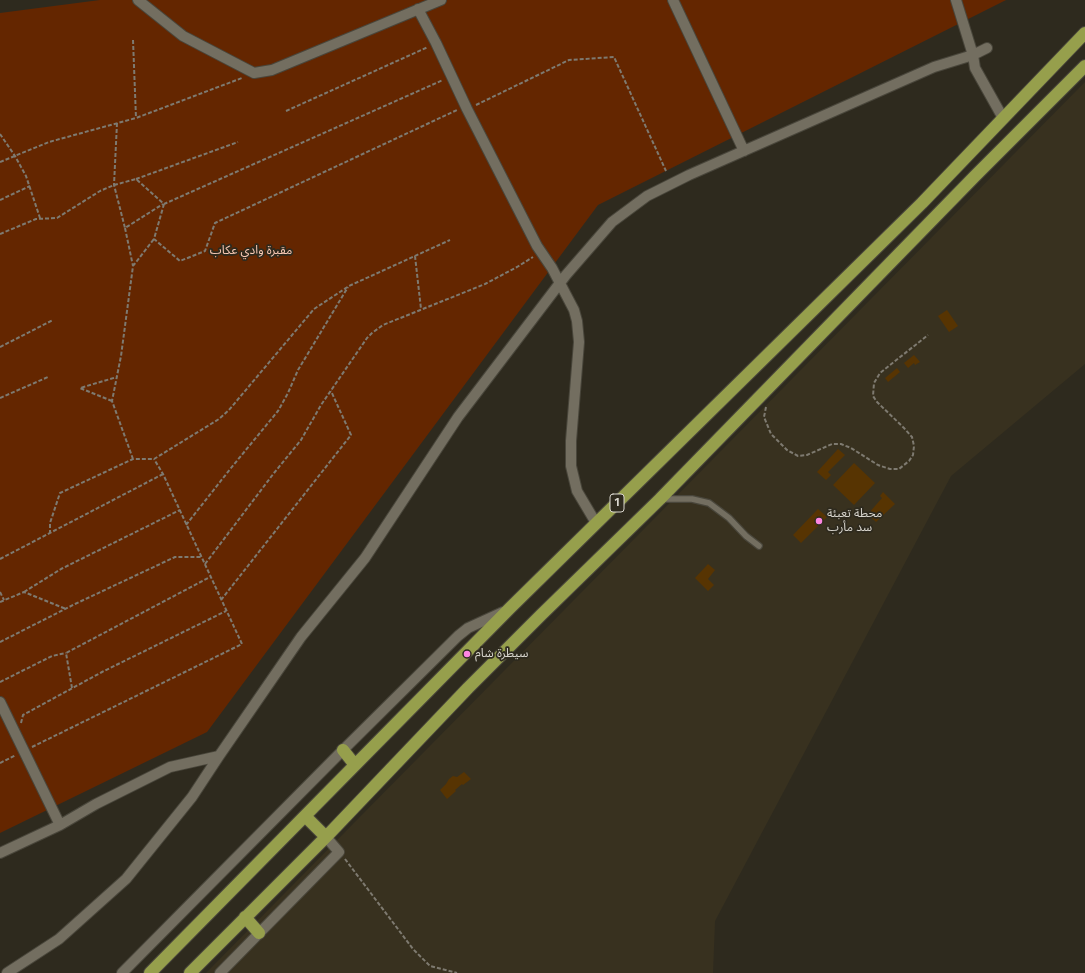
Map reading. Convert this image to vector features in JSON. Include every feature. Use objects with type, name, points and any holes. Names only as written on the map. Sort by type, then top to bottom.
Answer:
[{"type":"highway","name":"1","points":[[150,973],[510,608],[922,203],[1085,34]]},
{"type":"highway","name":"1","points":[[190,973],[326,837],[468,688],[546,609],[660,498],[975,176],[1085,66]]},
{"type":"highway","points":[[343,750],[356,765]]},
{"type":"highway","points":[[305,816],[326,837]]},
{"type":"highway","points":[[245,917],[259,933]]},
{"type":"street","points":[[138,0],[183,36],[254,74],[272,70],[441,0]]},
{"type":"street","points":[[673,0],[744,151]]},
{"type":"street","points":[[956,0],[973,55],[975,68],[1003,118]]},
{"type":"street","points":[[418,9],[540,252],[552,268],[574,310],[579,331],[579,342],[570,454],[571,466],[577,491],[596,523]]},
{"type":"street","points":[[7,973],[59,939],[126,879],[192,797],[302,637],[365,558],[458,417],[560,284],[612,222],[647,196],[689,175],[934,67],[973,55],[987,48]]},
{"type":"street","points":[[122,973],[458,636],[468,628],[495,617],[510,608]]},
{"type":"street","points":[[0,702],[60,825]]},
{"type":"street","points":[[0,853],[60,825],[96,804],[170,767],[219,756]]},
{"type":"street","points":[[220,973],[339,852],[326,837]]},
{"type":"lane","points":[[660,498],[692,499],[709,503],[729,518],[746,536],[759,546]]},
{"type":"path","points":[[133,40],[136,118]]},
{"type":"path","points":[[286,111],[436,43]]},
{"type":"path","points":[[154,239],[180,261],[205,251],[216,223],[569,60],[614,57],[666,171]]},
{"type":"path","points":[[0,162],[49,142],[136,118],[254,74]]},
{"type":"path","points":[[125,228],[164,204],[452,76]]},
{"type":"path","points":[[117,123],[114,185],[133,266],[121,356],[112,401],[133,459]]},
{"type":"path","points":[[0,134],[15,156],[30,186],[40,218]]},
{"type":"path","points":[[0,234],[40,218],[53,219],[62,216],[89,197],[114,185],[136,179],[238,142]]},
{"type":"path","points":[[136,179],[164,204]]},
{"type":"path","points":[[0,200],[30,186]]},
{"type":"path","points":[[133,266],[154,239],[164,204]]},
{"type":"path","points":[[50,534],[50,523],[60,493],[133,459],[154,459],[219,419],[229,410],[314,309],[349,286],[450,240]]},
{"type":"path","points":[[205,565],[274,473],[302,440],[321,405],[372,333],[383,325],[485,284],[517,268],[540,252]]},
{"type":"path","points":[[415,256],[421,309]]},
{"type":"path","points":[[186,525],[278,411],[298,370],[349,286]]},
{"type":"path","points":[[0,347],[53,320]]},
{"type":"path","points":[[769,386],[764,417],[771,434],[787,450],[798,456],[807,455],[832,444],[841,444],[851,448],[878,465],[890,470],[899,469],[909,462],[913,455],[914,446],[912,437],[877,402],[874,396],[874,383],[880,373],[928,335]]},
{"type":"path","points":[[0,398],[48,377]]},
{"type":"path","points":[[112,401],[80,388],[117,377]]},
{"type":"path","points":[[221,600],[351,435],[331,391]]},
{"type":"path","points":[[0,763],[242,644],[163,474],[154,459]]},
{"type":"path","points":[[0,559],[163,474]]},
{"type":"path","points":[[0,602],[24,592],[61,569],[180,510]]},
{"type":"path","points":[[0,642],[175,556],[201,557]]},
{"type":"path","points":[[0,682],[52,656],[66,653],[210,577]]},
{"type":"path","points":[[0,592],[4,600]]},
{"type":"path","points":[[24,592],[66,609]]},
{"type":"path","points":[[18,738],[23,715],[102,672],[226,611]]},
{"type":"path","points":[[66,653],[72,688]]},
{"type":"path","points":[[339,852],[413,949],[430,966],[457,973]]},
{"type":"shaded area","points":[[1085,82],[1085,364],[951,476],[715,921],[713,973],[206,973]]},
{"type":"green space","name":"مقبرة وادي عكاب","points":[[100,0],[1006,0],[598,205],[207,732],[0,833],[0,13]]},
{"type":"building","points":[[947,310],[958,326],[949,332],[938,316]]},
{"type":"building","points":[[914,355],[920,362],[915,365],[914,363],[908,368],[904,363]]},
{"type":"building","points":[[897,368],[900,372],[888,382],[885,378]]},
{"type":"building","points":[[838,449],[845,455],[828,472],[831,475],[826,480],[817,472]]},
{"type":"building","points":[[854,463],[875,483],[854,505],[833,485]]},
{"type":"building","points":[[883,492],[895,504],[876,522],[868,514],[882,498],[880,496]]},
{"type":"building","points":[[818,509],[827,517],[801,543],[793,535]]},
{"type":"building","points":[[708,564],[715,570],[708,579],[714,585],[708,591],[695,578]]},
{"type":"building","points":[[464,772],[471,779],[463,785],[462,784],[447,799],[440,790],[453,776],[457,777]]},
{"type":"place","name":"محطة تعبئة سد مأرب","points":[[819,521]]},
{"type":"place","name":"سيطرة شام","points":[[467,654]]}]
